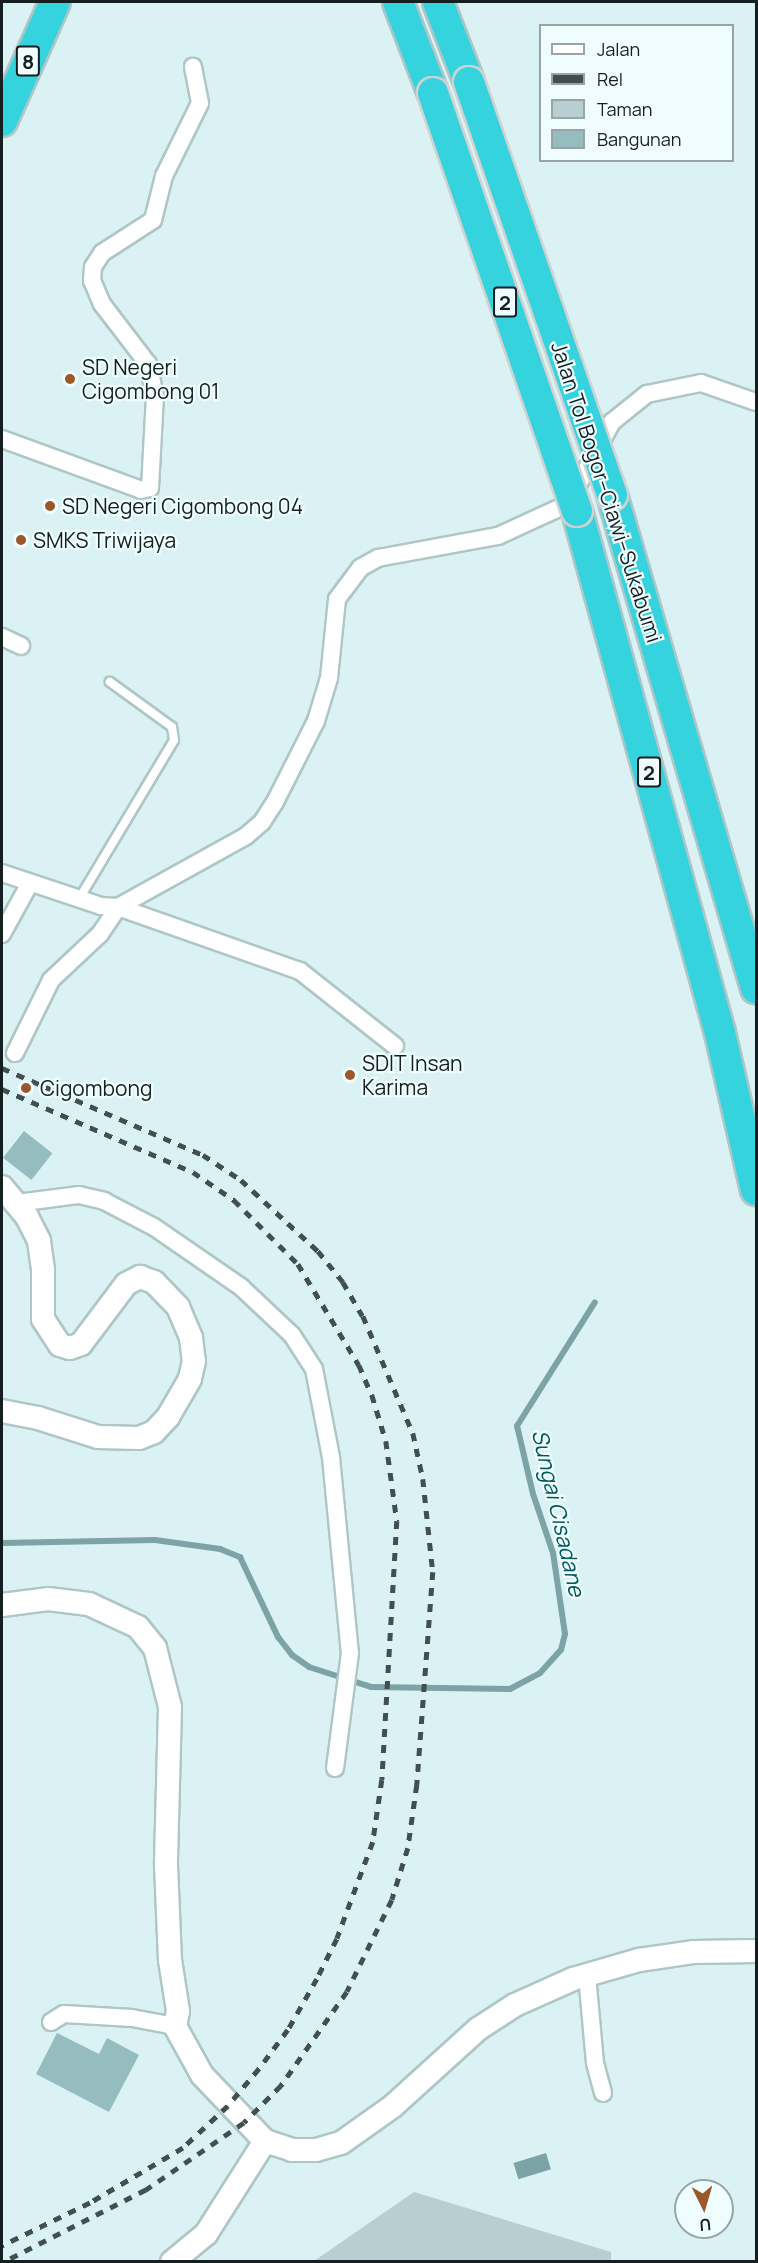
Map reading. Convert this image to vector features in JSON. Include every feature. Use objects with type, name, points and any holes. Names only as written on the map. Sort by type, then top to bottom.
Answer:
[{"type":"highway","name":"8","points":[[2,121],[55,2]]},
{"type":"highway","name":"Jalan Tol Bogor–Ciawi–Sukabumi","points":[[398,2],[433,93],[577,511],[720,1033],[756,1190]]},
{"type":"highway","name":"Jalan Tol Bogor–Ciawi–Sukabumi","points":[[438,2],[469,82],[612,495],[756,988]]},
{"type":"main road","points":[[2,1186],[17,1203],[39,1241],[43,1270],[43,1319],[60,1345],[70,1348],[81,1344],[126,1284],[140,1277],[163,1290],[182,1314],[191,1338],[194,1361],[187,1385],[168,1416],[154,1431],[140,1438],[98,1437],[38,1418],[2,1412]]},
{"type":"main road","points":[[2,1605],[48,1599],[89,1604],[138,1627],[155,1648],[170,1707],[166,1865],[170,1960],[178,2011],[175,2026],[202,2075],[265,2141],[292,2150],[316,2150],[341,2143],[393,2106],[478,2029],[515,2006],[586,1975],[639,1960],[694,1952],[756,1951]]},
{"type":"main road","points":[[172,2262],[196,2244],[215,2222],[239,2177],[265,2141]]},
{"type":"street","points":[[2,439],[141,490],[150,488],[155,396],[148,364],[102,304],[92,281],[93,267],[102,253],[153,220],[164,176],[200,103],[193,67]]},
{"type":"street","points":[[15,1053],[51,980],[100,934],[118,907],[238,840],[262,822],[322,706],[337,599],[360,568],[378,558],[498,536],[561,507],[573,494],[612,422],[647,394],[701,383],[756,402]]},
{"type":"street","points":[[2,637],[21,646]]},
{"type":"street","points":[[2,873],[79,900],[118,907],[300,971],[395,1046]]},
{"type":"street","points":[[2,934],[30,883]]},
{"type":"street","points":[[17,1203],[79,1195],[104,1201],[154,1227],[241,1287],[292,1335],[314,1369],[322,1395],[350,1653],[345,1714],[335,1768]]},
{"type":"street","points":[[586,1975],[595,2063],[603,2093]]},
{"type":"street","points":[[51,2022],[64,2014],[132,2018],[175,2026]]},
{"type":"lane","points":[[79,900],[174,740],[172,727],[110,682]]},
{"type":"green space","points":[[414,2192],[611,2252],[611,2261],[314,2261]]},
{"type":"water","points":[[546,2153],[551,2169],[518,2179],[513,2163]]},
{"type":"building","points":[[24,1131],[52,1153],[31,1180],[3,1158]]},
{"type":"building","points":[[57,2033],[99,2054],[107,2038],[139,2055],[109,2112],[36,2074]]},
{"type":"waterway","name":"Sungai Cisadane","points":[[2,1543],[155,1540],[220,1549],[240,1557],[278,1637],[292,1655],[309,1667],[371,1687],[510,1689],[540,1673],[561,1650],[565,1634],[553,1553],[533,1494],[517,1426],[595,1302]]},
{"type":"railway","points":[[2,1068],[203,1155],[241,1180],[318,1251],[343,1282],[363,1316],[413,1433],[423,1479],[433,1572],[417,1785],[408,1848],[392,1900],[347,1992],[281,2086],[244,2123],[146,2190],[4,2262]]},
{"type":"railway","points":[[2,1089],[193,1172],[234,1200],[298,1264],[359,1365],[372,1395],[386,1441],[397,1521],[382,1780],[373,1842],[337,1939],[317,1979],[288,2030],[259,2069],[228,2106],[183,2148],[90,2203],[2,2246]]},
{"type":"place","name":"SD Negeri Cigombong 01","points":[[70,379]]},
{"type":"place","name":"SD Negeri Cigombong 04","points":[[50,506]]},
{"type":"place","name":"SMKS Triwijaya","points":[[21,540]]},
{"type":"place","name":"SDIT Insan Karima","points":[[350,1075]]},
{"type":"place","name":"Cigombong","points":[[26,1088]]}]
